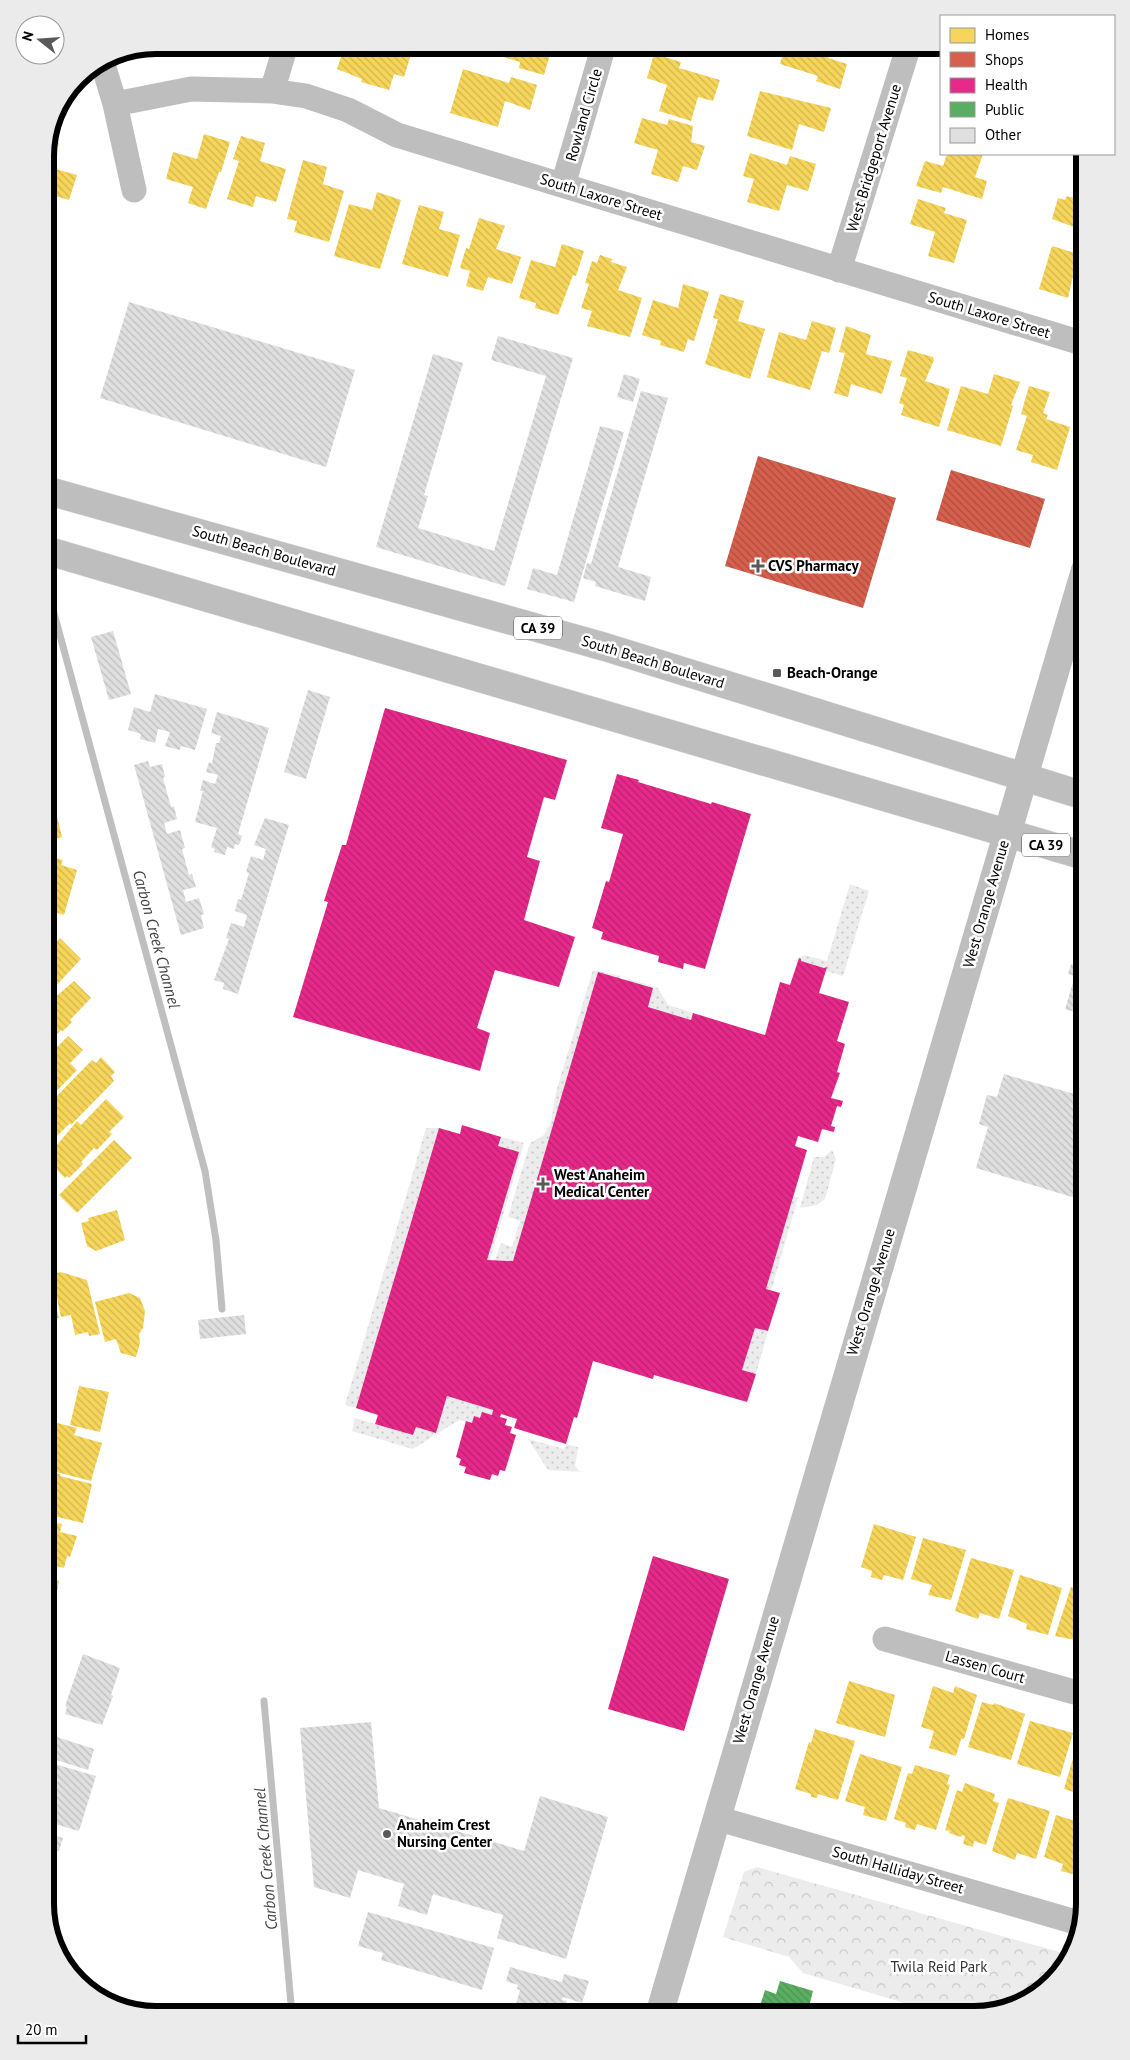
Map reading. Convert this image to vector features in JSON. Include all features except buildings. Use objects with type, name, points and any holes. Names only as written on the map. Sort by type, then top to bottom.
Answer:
[{"type":"main road","name":"South Beach Boulevard","points":[[54,492],[605,647],[1076,793]]},
{"type":"main road","name":"CA 39","points":[[54,553],[1076,853]]},
{"type":"main road","name":"West Orange Avenue","points":[[661,2006],[1076,600]]},
{"type":"street","points":[[272,91],[283,54]]},
{"type":"street","name":"Rowland Circle","points":[[563,185],[601,54]]},
{"type":"street","name":"West Bridgeport Avenue","points":[[839,270],[906,54]]},
{"type":"street","points":[[104,68],[115,104],[134,190]]},
{"type":"street","name":"South Laxore Street","points":[[115,104],[191,89],[272,91],[306,96],[348,110],[397,135],[1076,341]]},
{"type":"street","name":"Lassen Court","points":[[885,1639],[1076,1692]]},
{"type":"street","name":"South Halliday Street","points":[[716,1818],[1074,1922]]},
{"type":"green space","points":[[850,884],[869,891],[843,976],[826,971],[827,967],[824,968],[801,961],[799,958],[804,955],[827,961]]},
{"type":"green space","points":[[593,970],[621,976],[513,1261],[495,1260],[501,1243],[512,1247],[520,1221],[508,1217],[530,1143],[544,1135],[551,1123],[556,1092]]},
{"type":"green space","points":[[628,979],[658,988],[668,1005],[693,1013],[691,1020],[648,1007],[653,988],[627,981]]},
{"type":"green space","points":[[426,1128],[439,1128],[356,1408],[345,1405]]},
{"type":"green space","points":[[501,1137],[524,1143],[490,1260],[487,1260],[498,1146]]},
{"type":"green space","points":[[832,1150],[836,1159],[825,1199],[817,1205],[800,1208],[814,1157],[824,1157]]},
{"type":"green space","points":[[793,1196],[798,1198],[771,1291],[766,1289]]},
{"type":"green space","points":[[755,1328],[768,1331],[756,1374],[742,1370]]},
{"type":"green space","points":[[447,1396],[493,1410],[492,1415],[472,1423],[459,1420],[413,1449],[352,1431],[355,1418],[413,1435],[416,1427],[436,1433]]},
{"type":"green space","points":[[528,1439],[564,1449],[566,1444],[578,1447],[575,1466],[579,1471],[585,1472],[548,1470]]},
{"type":"green space","name":"Twila Reid Park","points":[[757,1867],[1064,1953],[1055,1966],[1036,1985],[1025,1993],[1007,2001],[974,2006],[909,2006],[908,2004],[803,1973],[789,1957],[723,1937],[744,1872]]},
{"type":"waterway","name":"Carbon Creek Channel","points":[[54,613],[205,1171],[216,1240],[222,1309]]},
{"type":"waterway","name":"Carbon Creek Channel","points":[[264,1701],[291,2006]]},
{"type":"place","name":"CVS Pharmacy","points":[[758,566]]},
{"type":"place","name":"Beach-Orange","points":[[777,673]]},
{"type":"place","name":"West Anaheim Medical Center","points":[[543,1184]]},
{"type":"place","name":"Anaheim Crest Nursing Center","points":[[387,1834]]}]
